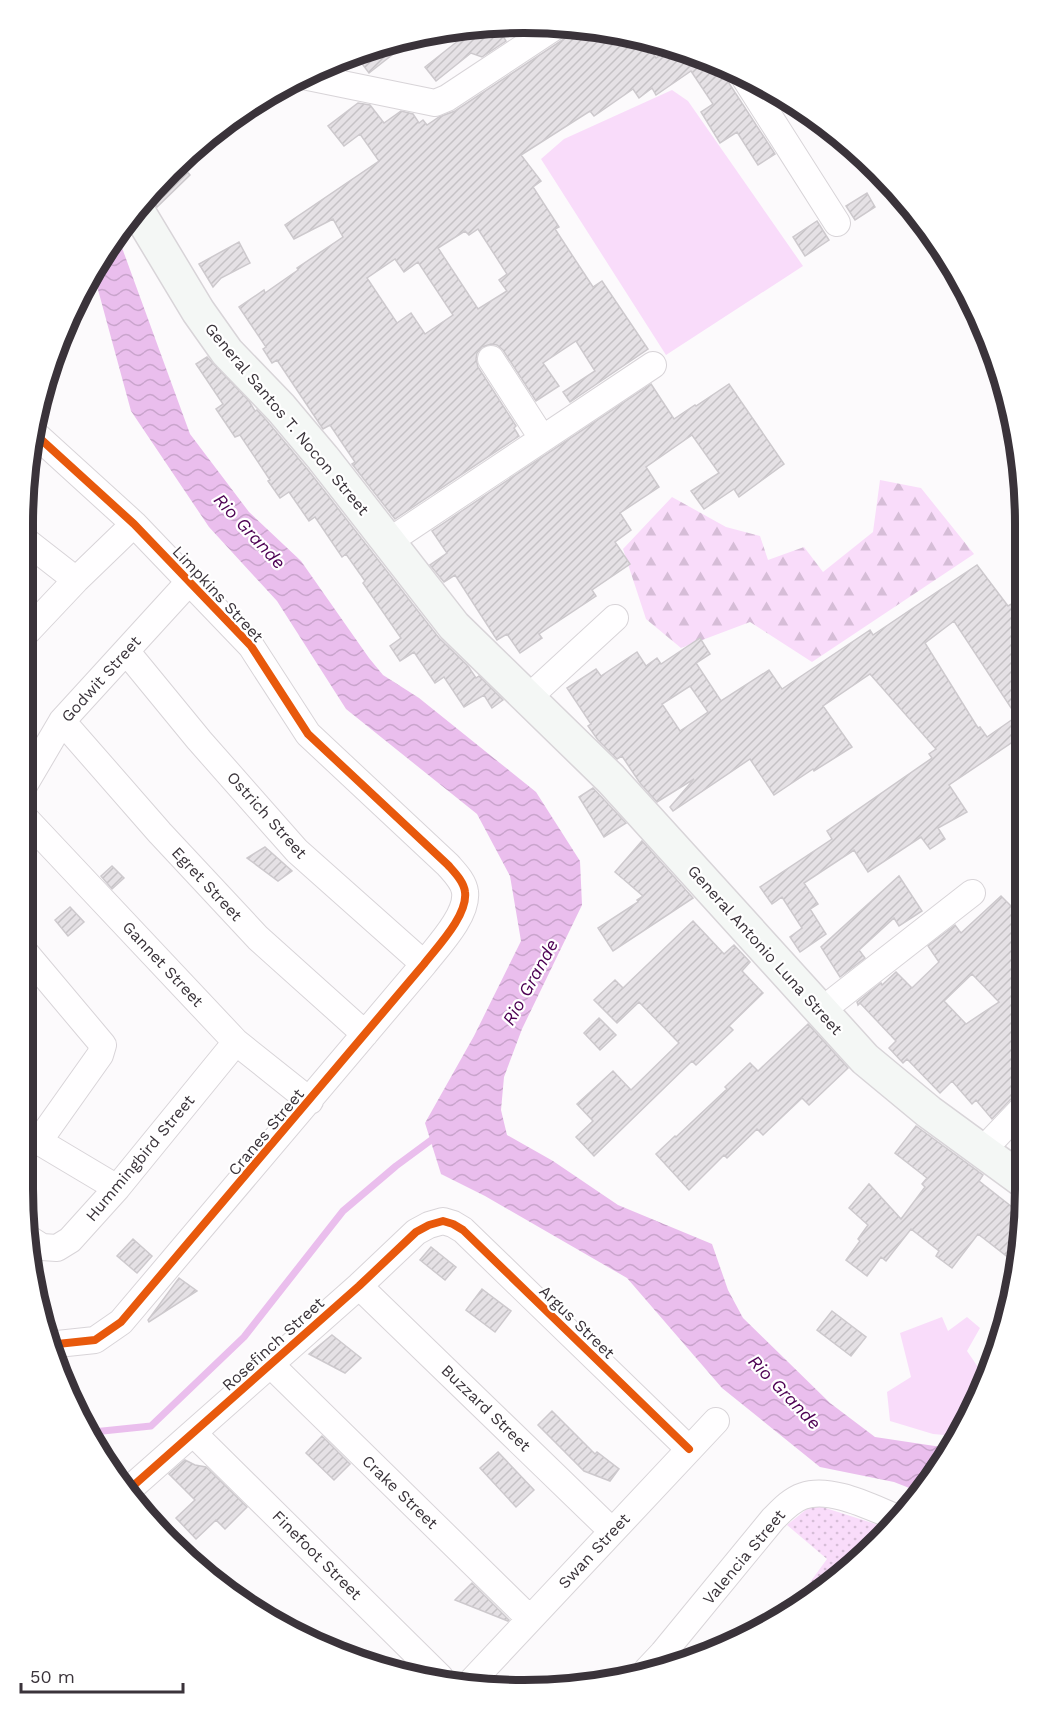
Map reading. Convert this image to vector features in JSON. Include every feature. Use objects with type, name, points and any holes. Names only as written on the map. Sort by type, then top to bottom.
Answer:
[{"type":"main road","name":"General Santos T. Nocon Street","points":[[141,217],[198,311],[227,352],[323,458],[454,626],[528,698]]},
{"type":"main road","name":"General Antonio Luna Street","points":[[528,698],[611,779],[865,1059],[929,1112],[1015,1175]]},
{"type":"street","points":[[317,79],[435,103],[447,98],[544,34]]},
{"type":"street","points":[[752,90],[837,223]]},
{"type":"street","points":[[491,359],[543,438]]},
{"type":"street","points":[[388,542],[653,365]]},
{"type":"street","name":"Limpkins Street","points":[[40,440],[134,524],[251,646],[308,735],[448,865],[459,878],[465,891]]},
{"type":"street","points":[[33,626],[134,524]]},
{"type":"street","points":[[33,546],[76,580]]},
{"type":"street","name":"Godwit Street","points":[[33,770],[62,721],[189,582]]},
{"type":"street","points":[[528,698],[615,618]]},
{"type":"street","name":"Ostrich Street","points":[[126,651],[199,740],[297,851],[424,964]]},
{"type":"street","name":"Egret Street","points":[[62,721],[160,833],[258,938],[365,1034]]},
{"type":"street","name":"Gannet Street","points":[[33,826],[236,1042],[310,1101]]},
{"type":"street","name":"Cranes Street","points":[[58,1344],[95,1340],[121,1322],[424,964],[457,920],[465,905],[465,891]]},
{"type":"street","points":[[821,1011],[972,893]]},
{"type":"street","points":[[33,971],[103,1045],[100,1055],[33,1134]]},
{"type":"street","name":"Hummingbird Street","points":[[36,1243],[42,1247],[57,1248],[70,1240],[117,1188],[236,1042]]},
{"type":"street","points":[[982,1151],[1015,1116]]},
{"type":"street","points":[[33,1137],[117,1188]]},
{"type":"street","name":"Rosefinch Street","points":[[133,1486],[359,1286],[416,1232],[429,1224],[443,1221]]},
{"type":"street","name":"Argus Street","points":[[443,1221],[463,1230],[689,1449]]},
{"type":"street","name":"Buzzard Street","points":[[359,1286],[612,1531]]},
{"type":"street","name":"Crake Street","points":[[270,1364],[530,1619]]},
{"type":"street","name":"Swan Street","points":[[475,1677],[716,1421]]},
{"type":"street","name":"Finefoot Street","points":[[193,1433],[435,1672]]},
{"type":"street","name":"Valencia Street","points":[[666,1659],[773,1519],[788,1504],[803,1496],[818,1493],[837,1496],[891,1515]]},
{"type":"green space","points":[[672,90],[688,101],[803,266],[666,355],[541,159],[564,139]]},
{"type":"green space","points":[[880,480],[921,488],[974,554],[812,662],[750,622],[681,648],[646,619],[623,549],[672,497],[726,527],[760,536],[768,560],[804,547],[823,572],[873,532]]},
{"type":"green space","points":[[942,1317],[948,1331],[967,1317],[980,1328],[967,1351],[981,1370],[949,1435],[933,1434],[890,1421],[887,1392],[911,1377],[900,1333]]},
{"type":"green space","points":[[813,1504],[881,1526],[848,1558],[802,1594],[827,1559],[787,1525]]},
{"type":"water","name":"Rio Grande","points":[[121,244],[190,434],[249,512],[301,561],[383,675],[419,698],[536,792],[580,861],[582,905],[522,1029],[504,1077],[501,1110],[507,1135],[553,1161],[618,1205],[712,1244],[728,1290],[743,1318],[830,1403],[875,1437],[941,1447],[913,1489],[894,1482],[820,1467],[722,1388],[627,1278],[485,1196],[441,1174],[425,1123],[474,1036],[521,941],[510,876],[477,814],[346,709],[277,601],[209,527],[131,411],[96,283]]},
{"type":"building","points":[[502,34],[506,41],[482,57],[471,53],[436,81],[425,67],[463,37]]},
{"type":"building","points":[[569,35],[588,37],[651,50],[656,58],[663,53],[724,76],[775,154],[758,165],[737,132],[720,143],[701,112],[713,104],[691,71],[656,95],[652,88],[639,98],[633,89],[594,116],[590,111],[521,155],[541,181],[533,187],[559,227],[555,229],[593,287],[602,281],[648,349],[570,402],[563,392],[595,371],[576,341],[543,363],[559,386],[536,401],[503,350],[491,344],[482,347],[477,353],[478,367],[516,426],[514,428],[519,436],[395,519],[352,464],[355,462],[330,425],[323,429],[277,360],[272,363],[263,349],[266,347],[239,307],[264,290],[265,293],[343,237],[333,219],[294,239],[285,225],[379,161],[360,134],[344,146],[328,126],[358,103],[370,105],[384,123],[401,111],[413,114],[419,123],[423,120],[427,125],[455,111]],"holes":[[[478,229],[507,274],[499,280],[507,291],[478,309],[438,248],[465,231],[469,235]],[[395,259],[404,272],[418,262],[453,315],[425,334],[411,313],[397,323],[367,278]]]},
{"type":"building","points":[[399,49],[369,73],[360,61]]},
{"type":"building","points":[[185,169],[190,175],[157,207],[154,202]]},
{"type":"building","points":[[867,193],[875,207],[855,220],[846,206]]},
{"type":"building","points":[[817,221],[829,240],[805,256],[793,237]]},
{"type":"building","points":[[239,242],[250,263],[221,278],[213,287],[199,264]]},
{"type":"building","points":[[207,357],[249,401],[255,411],[257,410],[267,421],[308,470],[439,638],[468,666],[476,678],[479,676],[503,700],[492,708],[484,695],[464,707],[444,677],[435,683],[414,652],[400,661],[390,646],[401,638],[346,554],[342,557],[315,517],[309,521],[289,492],[280,498],[240,435],[235,437],[216,409],[223,404],[196,364]]},
{"type":"building","points":[[651,384],[674,419],[729,384],[784,464],[739,497],[734,489],[704,509],[691,491],[719,473],[692,435],[646,467],[659,487],[620,513],[631,530],[615,542],[630,564],[592,590],[596,596],[539,634],[542,638],[520,653],[507,634],[497,640],[455,575],[444,582],[430,565],[447,553],[432,531]]},
{"type":"building","points":[[977,565],[1008,606],[1015,602],[1015,714],[954,621],[925,643],[978,728],[980,727],[987,737],[1013,719],[1015,740],[949,785],[967,812],[938,828],[945,839],[930,849],[921,837],[868,872],[854,850],[804,883],[818,904],[810,909],[826,934],[800,952],[790,937],[802,928],[782,897],[772,904],[760,887],[832,839],[827,831],[932,758],[929,754],[936,749],[870,674],[823,706],[852,747],[774,795],[750,759],[673,811],[670,807],[694,779],[657,802],[640,783],[622,756],[617,759],[598,740],[588,726],[591,724],[567,688],[596,669],[601,676],[637,652],[646,666],[657,658],[661,664],[700,638],[710,654],[696,663],[721,701],[769,670],[782,689],[870,630],[873,635]],"holes":[[[690,686],[708,712],[680,731],[662,704]]]},
{"type":"building","points":[[593,788],[626,823],[604,837],[579,797]]},
{"type":"building","points":[[642,841],[693,898],[613,951],[598,928],[638,902],[637,900],[643,896],[615,872]]},
{"type":"building","points":[[265,847],[292,871],[278,881],[247,858]]},
{"type":"building","points":[[112,866],[124,878],[112,889],[101,876]]},
{"type":"building","points":[[899,876],[922,911],[899,926],[894,918],[859,950],[865,958],[840,977],[821,947]]},
{"type":"building","points":[[1001,896],[1015,910],[1015,1096],[992,1119],[976,1100],[972,1104],[952,1081],[940,1093],[907,1059],[903,1063],[889,1048],[896,1041],[857,1002],[896,972],[912,988],[939,962],[928,946],[955,925],[961,933]],"holes":[[[972,974],[999,1002],[966,1024],[944,1001]]]},
{"type":"building","points":[[70,907],[84,922],[68,936],[55,920]]},
{"type":"building","points":[[693,921],[724,954],[734,945],[750,962],[742,971],[763,993],[729,1026],[733,1030],[696,1065],[692,1061],[594,1156],[576,1137],[593,1121],[577,1104],[613,1071],[631,1090],[679,1043],[639,1002],[617,1023],[594,1000],[615,980],[623,988]]},
{"type":"building","points":[[599,1018],[616,1035],[600,1050],[584,1033]]},
{"type":"building","points":[[808,1024],[848,1068],[809,1105],[802,1098],[763,1135],[757,1129],[727,1158],[724,1155],[689,1190],[656,1154],[727,1089],[725,1087],[750,1063],[758,1071]]},
{"type":"building","points":[[916,1126],[983,1175],[979,1181],[1014,1209],[1010,1259],[978,1234],[952,1268],[936,1256],[939,1251],[911,1229],[886,1261],[881,1257],[867,1276],[846,1260],[868,1225],[849,1208],[869,1184],[901,1219],[925,1187],[922,1184],[927,1178],[895,1153]]},
{"type":"building","points":[[133,1239],[152,1256],[137,1273],[117,1256]]},
{"type":"building","points":[[431,1247],[456,1267],[445,1280],[420,1260]]},
{"type":"building","points":[[179,1278],[197,1291],[149,1322],[148,1320]]},
{"type":"building","points":[[482,1289],[511,1311],[495,1332],[466,1310]]},
{"type":"building","points":[[832,1311],[866,1337],[851,1356],[817,1330]]},
{"type":"building","points":[[332,1335],[361,1358],[345,1373],[309,1354]]},
{"type":"building","points":[[552,1411],[595,1454],[597,1452],[619,1469],[610,1481],[584,1471],[538,1425]]},
{"type":"building","points":[[322,1436],[350,1464],[334,1480],[306,1453]]},
{"type":"building","points":[[498,1452],[534,1490],[516,1507],[480,1468]]},
{"type":"building","points":[[185,1460],[206,1467],[247,1507],[225,1529],[216,1520],[196,1539],[176,1518],[195,1500],[169,1474]]},
{"type":"building","points":[[472,1583],[509,1620],[508,1621],[455,1600]]},
{"type":"waterway","points":[[98,1432],[151,1426],[244,1337],[343,1211],[396,1166],[438,1135]]},
{"type":"cycle path","points":[[40,439],[134,524],[251,646],[308,734],[448,865],[461,881],[465,892],[462,910],[451,930],[437,948],[121,1322],[95,1340],[58,1344]]},
{"type":"cycle path","points":[[133,1486],[359,1286],[416,1232],[443,1221],[463,1230],[689,1449]]}]
